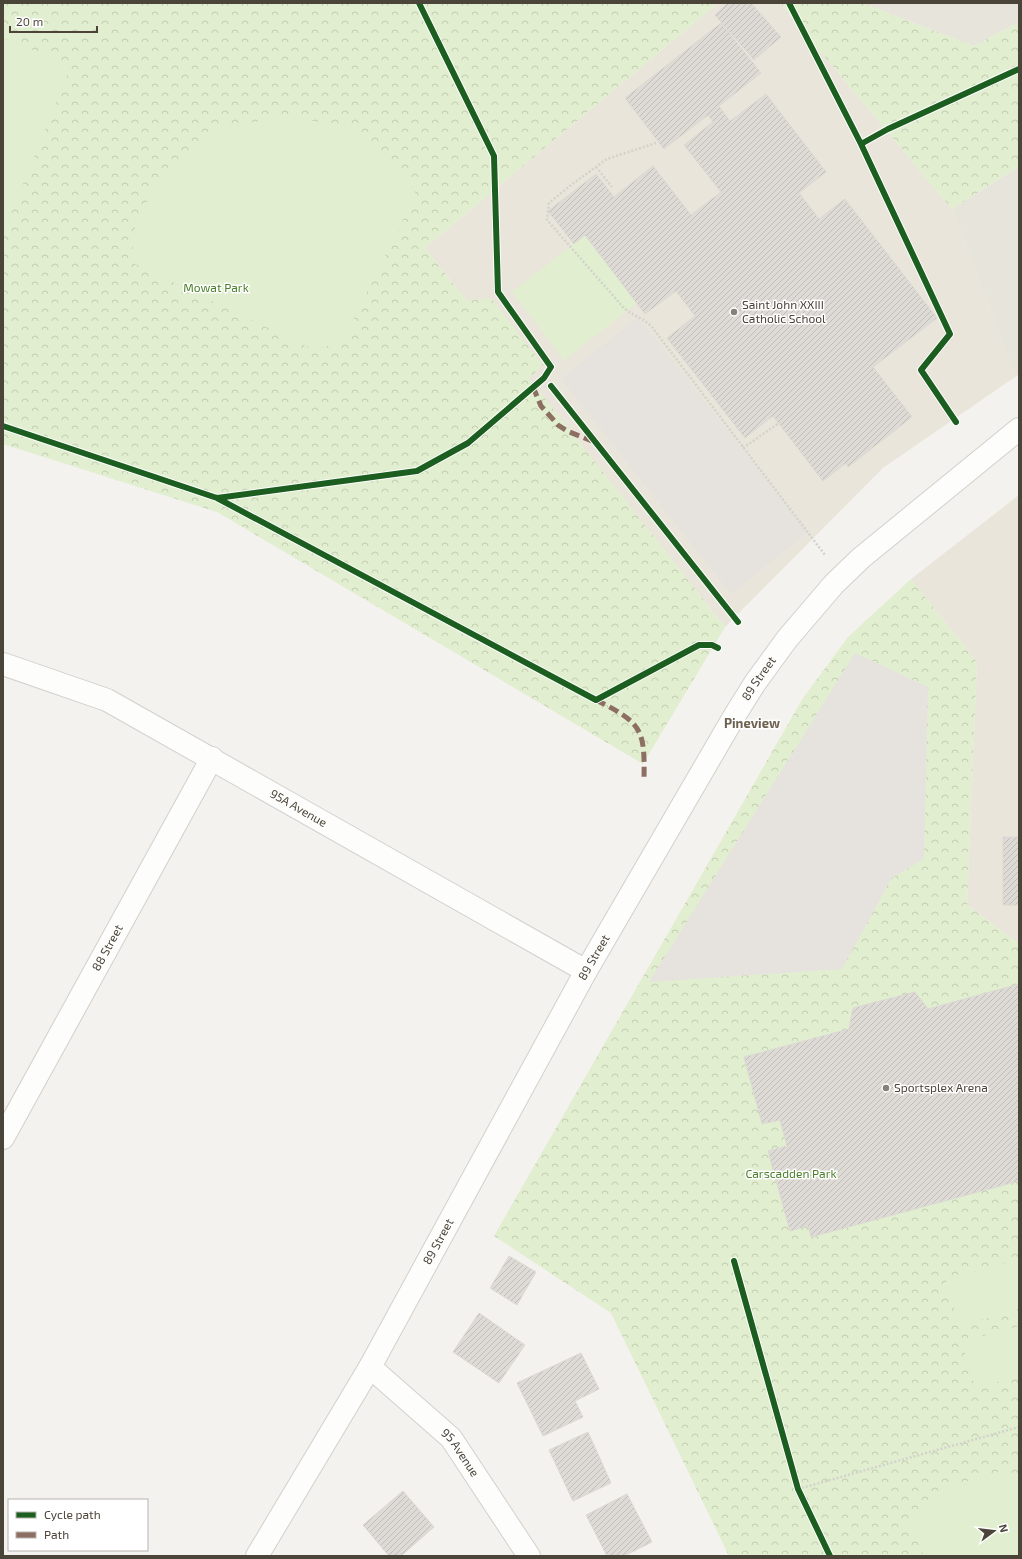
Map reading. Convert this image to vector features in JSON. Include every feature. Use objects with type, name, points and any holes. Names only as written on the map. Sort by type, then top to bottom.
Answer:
[{"type":"street","name":"89 Street","points":[[257,1556],[370,1367],[586,970],[735,715],[755,684],[787,639],[842,576],[866,554],[1019,429]]},
{"type":"street","name":"95A Avenue","points":[[3,664],[108,700],[586,970]]},
{"type":"street","name":"88 Street","points":[[3,1138],[212,758]]},
{"type":"street","name":"95 Avenue","points":[[370,1367],[451,1438],[529,1556]]},
{"type":"path","points":[[656,143],[607,159],[549,203],[547,220],[623,306],[631,314],[647,322],[652,327],[842,576]]},
{"type":"path","points":[[596,167],[612,187]]},
{"type":"path","points":[[743,448],[779,423]]},
{"type":"path","points":[[801,1496],[797,1487],[1019,1427]]},
{"type":"shaded area","name":"Saint John XXIII Catholic School","points":[[718,3],[780,3],[952,209],[1015,377],[883,468],[725,627],[425,248]]},
{"type":"shaded area","points":[[862,3],[1019,3],[1019,22],[974,46]]},
{"type":"shaded area","points":[[1019,166],[1019,374],[1015,377],[952,209]]},
{"type":"shaded area","points":[[638,317],[808,532],[731,594],[561,379]]},
{"type":"shaded area","points":[[1019,495],[1019,944],[967,905],[977,662],[911,579]]},
{"type":"shaded area","points":[[855,653],[928,687],[924,859],[892,878],[842,969],[649,982]]},
{"type":"green space","name":"Mowat Park","points":[[3,3],[718,3],[425,248],[467,301],[491,298],[543,365],[529,378],[725,627],[643,764],[217,512],[3,444]]},
{"type":"green space","points":[[780,3],[862,3],[974,46],[1019,22],[1019,166],[952,209]]},
{"type":"green space","points":[[3,38],[71,65],[3,234]]},
{"type":"green space","points":[[294,117],[348,128],[397,163],[416,194],[342,342],[314,350],[131,262],[136,219],[168,168],[214,131],[253,122]]},
{"type":"green space","points":[[585,235],[637,303],[564,360],[512,292]]},
{"type":"green space","name":"Carscadden Park","points":[[911,579],[977,662],[967,905],[1019,944],[1019,1556],[729,1556],[611,1313],[494,1236],[803,698],[848,637]]},
{"type":"green space","points":[[1019,1259],[1019,1309],[959,1326],[946,1280]]},
{"type":"green space","points":[[1019,1326],[1019,1376],[975,1388],[962,1342]]},
{"type":"green space","points":[[998,1472],[1019,1473],[1019,1556],[924,1556],[908,1518],[940,1489]]},
{"type":"building","points":[[728,3],[751,3],[781,37],[754,60],[715,15]]},
{"type":"building","name":"Saint John XXIII Catholic School","points":[[721,23],[761,73],[719,106],[730,121],[766,94],[826,172],[799,193],[819,219],[845,199],[937,318],[873,367],[912,417],[848,467],[846,463],[823,481],[773,416],[745,438],[667,338],[695,316],[676,291],[645,314],[585,235],[574,244],[548,211],[596,174],[614,197],[653,166],[691,215],[721,192],[684,145],[713,122],[708,115],[664,149],[625,98]]},
{"type":"building","points":[[1003,837],[1019,837],[1019,905],[1003,905]]},
{"type":"building","name":"Sportsplex Arena","points":[[1019,984],[1019,1181],[811,1237],[808,1226],[790,1231],[768,1151],[787,1146],[780,1120],[762,1124],[744,1057],[849,1029],[853,1008],[915,992],[928,1009]]},
{"type":"building","points":[[509,1256],[536,1272],[517,1305],[490,1288]]},
{"type":"building","points":[[479,1313],[525,1345],[499,1383],[453,1352]]},
{"type":"building","points":[[581,1353],[599,1389],[575,1401],[583,1417],[543,1436],[517,1383]]},
{"type":"building","points":[[588,1432],[611,1483],[573,1501],[549,1450]]},
{"type":"building","points":[[403,1491],[434,1527],[401,1556],[389,1556],[363,1525]]},
{"type":"building","points":[[627,1494],[652,1542],[624,1556],[607,1556],[586,1515]]},
{"type":"marked path","points":[[533,387],[541,406],[558,425],[567,431],[592,441]]},
{"type":"marked path","points":[[596,700],[623,715],[632,722],[638,730],[643,749],[644,780]]},
{"type":"cycle path","points":[[3,426],[217,498],[417,471],[468,443],[544,378],[551,367],[498,292],[494,156],[419,3]]},
{"type":"cycle path","points":[[789,3],[861,144],[950,334],[921,370],[956,422]]},
{"type":"cycle path","points":[[861,144],[888,129],[1019,69]]},
{"type":"cycle path","points":[[551,386],[738,622]]},
{"type":"cycle path","points":[[217,498],[596,700],[699,645],[712,645],[718,648]]},
{"type":"cycle path","points":[[734,1261],[798,1489],[830,1556]]},
{"type":"place","name":"Saint John XXIII Catholic School","points":[[734,312]]},
{"type":"place","name":"Sportsplex Arena","points":[[886,1088]]},
{"type":"district","name":"Pineview","points":[[752,723]]}]
